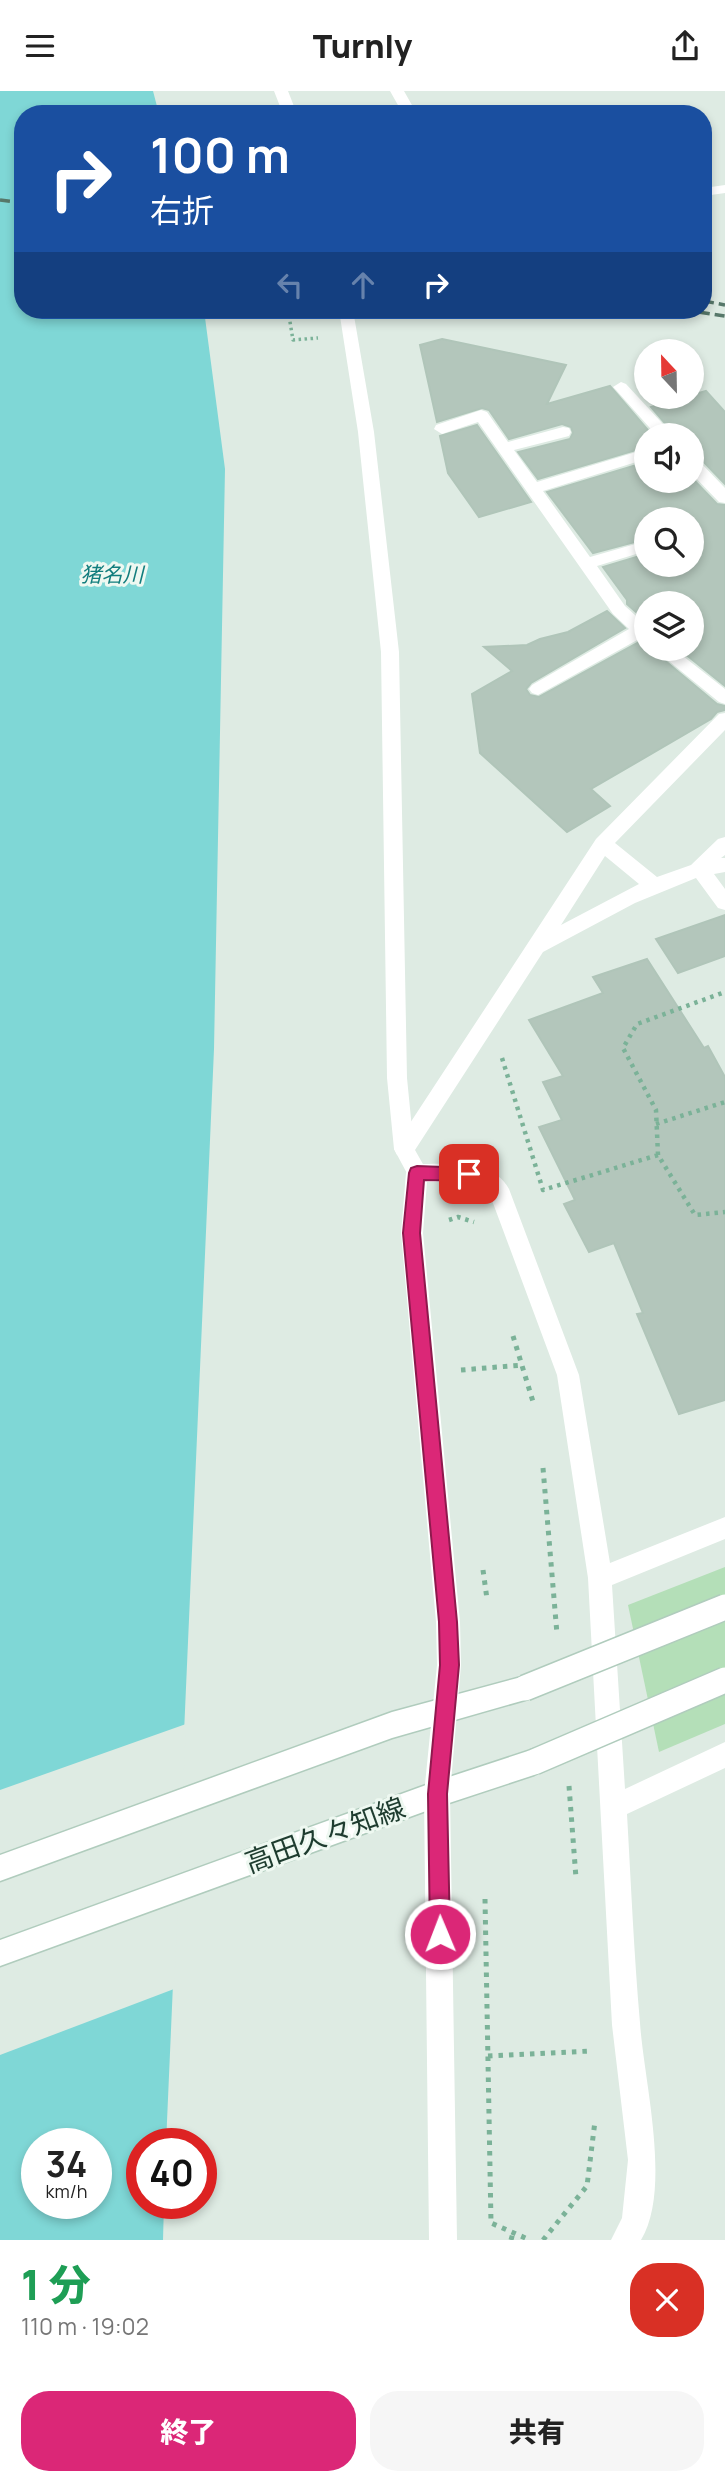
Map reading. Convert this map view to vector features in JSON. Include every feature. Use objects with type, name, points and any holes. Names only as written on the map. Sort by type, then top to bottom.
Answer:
[{"type":"street","points":[[347,319],[366,432],[390,652],[397,1078],[404,1149],[417,1173],[412,1233],[448,1622],[449,1665],[437,1794],[443,2240]]},
{"type":"street","points":[[621,387],[654,423]]},
{"type":"street","points":[[442,429],[481,415],[586,565],[619,610],[634,624]]},
{"type":"street","points":[[503,448],[563,432]]},
{"type":"street","points":[[531,489],[634,458]]},
{"type":"street","points":[[704,476],[725,498]]},
{"type":"street","points":[[586,565],[634,550]]},
{"type":"street","points":[[538,689],[634,638]]},
{"type":"street","points":[[677,661],[725,698]]},
{"type":"street","points":[[404,1149],[603,844],[725,719]]},
{"type":"street","points":[[699,868],[725,843]]},
{"type":"street","points":[[603,844],[654,886]]},
{"type":"street","points":[[535,948],[654,886],[699,868],[725,865]]},
{"type":"street","points":[[699,868],[725,903]]},
{"type":"street","points":[[417,1173],[469,1174],[488,1179],[498,1189],[568,1375],[600,1578],[626,2025],[642,2160],[636,2222],[625,2240]]},
{"type":"street","points":[[600,1578],[725,1528]]},
{"type":"street","points":[[0,1868],[392,1725],[525,1688],[725,1607]]},
{"type":"street","name":"高田久々知線","points":[[0,1953],[437,1794],[534,1762],[725,1680]]},
{"type":"street","points":[[612,1808],[725,1755]]},
{"type":"path","points":[[290,319],[293,340]]},
{"type":"path","points":[[725,992],[637,1024],[623,1048],[656,1110],[658,1155],[695,1215],[725,1212]]},
{"type":"path","points":[[490,1017],[543,1190],[658,1155]]},
{"type":"path","points":[[656,1124],[725,1102]]},
{"type":"path","points":[[437,1225],[457,1217],[474,1221],[479,1234]]},
{"type":"path","points":[[509,1326],[537,1415]]},
{"type":"path","points":[[456,1370],[523,1365]]},
{"type":"path","points":[[542,1455],[557,1636]]},
{"type":"path","points":[[481,1559],[487,1599]]},
{"type":"path","points":[[568,1775],[577,1886]]},
{"type":"path","points":[[485,1899],[491,2223],[512,2236],[530,2240]]},
{"type":"path","points":[[589,2038],[591,2064]]},
{"type":"path","points":[[488,2056],[590,2051]]},
{"type":"path","points":[[543,2240],[587,2186],[596,2125],[595,2112]]},
{"type":"green space","points":[[725,1567],[725,1724],[659,1752],[628,1605]]},
{"type":"water","name":"猪名川","points":[[0,91],[153,91],[157,105],[14,105],[14,319],[205,319],[225,469],[214,1049],[167,2128],[126,2128],[126,2219],[164,2219],[163,2240],[0,2240]]},
{"type":"pier","points":[[186,1724],[174,1989],[0,2055],[0,1790]]},
{"type":"building","points":[[442,339],[566,365],[547,404],[610,386],[642,423],[634,423],[634,451],[538,479],[518,452],[570,439],[573,433],[571,427],[562,424],[509,439],[489,410],[482,408],[437,422],[420,345]]},
{"type":"building","points":[[704,392],[725,412],[725,484],[704,462],[704,423],[665,423],[653,409],[704,409]]},
{"type":"building","points":[[477,425],[531,502],[479,517],[448,473],[440,436]]},
{"type":"building","points":[[634,466],[634,493],[704,493],[704,490],[717,504],[725,505],[725,686],[694,661],[704,661],[704,591],[634,591],[634,610],[603,567],[634,558],[634,577],[704,577],[704,507],[634,507],[634,542],[593,553],[547,492]]},
{"type":"building","points":[[607,611],[625,628],[531,683],[526,689],[530,695],[539,697],[634,645],[634,661],[665,661],[717,704],[725,706],[725,710],[717,712],[711,719],[591,789],[610,806],[567,832],[480,753],[472,694],[512,671],[484,647],[527,645],[568,632]]},
{"type":"building","points":[[725,915],[725,956],[678,973],[656,939]]},
{"type":"building","points":[[647,959],[704,1048],[708,1046],[725,1077],[725,1400],[679,1414],[637,1314],[643,1313],[614,1243],[589,1252],[564,1204],[575,1200],[539,1127],[562,1120],[543,1082],[563,1076],[529,1020],[603,993],[593,977]]},
{"type":"railway","points":[[0,200],[14,202]]},
{"type":"railway","points":[[712,303],[725,305]]},
{"type":"railway","points":[[712,314],[725,316]]},
{"type":"route","points":[[440,1934],[437,1794],[449,1665],[448,1622],[412,1233],[417,1173],[469,1174]]}]
